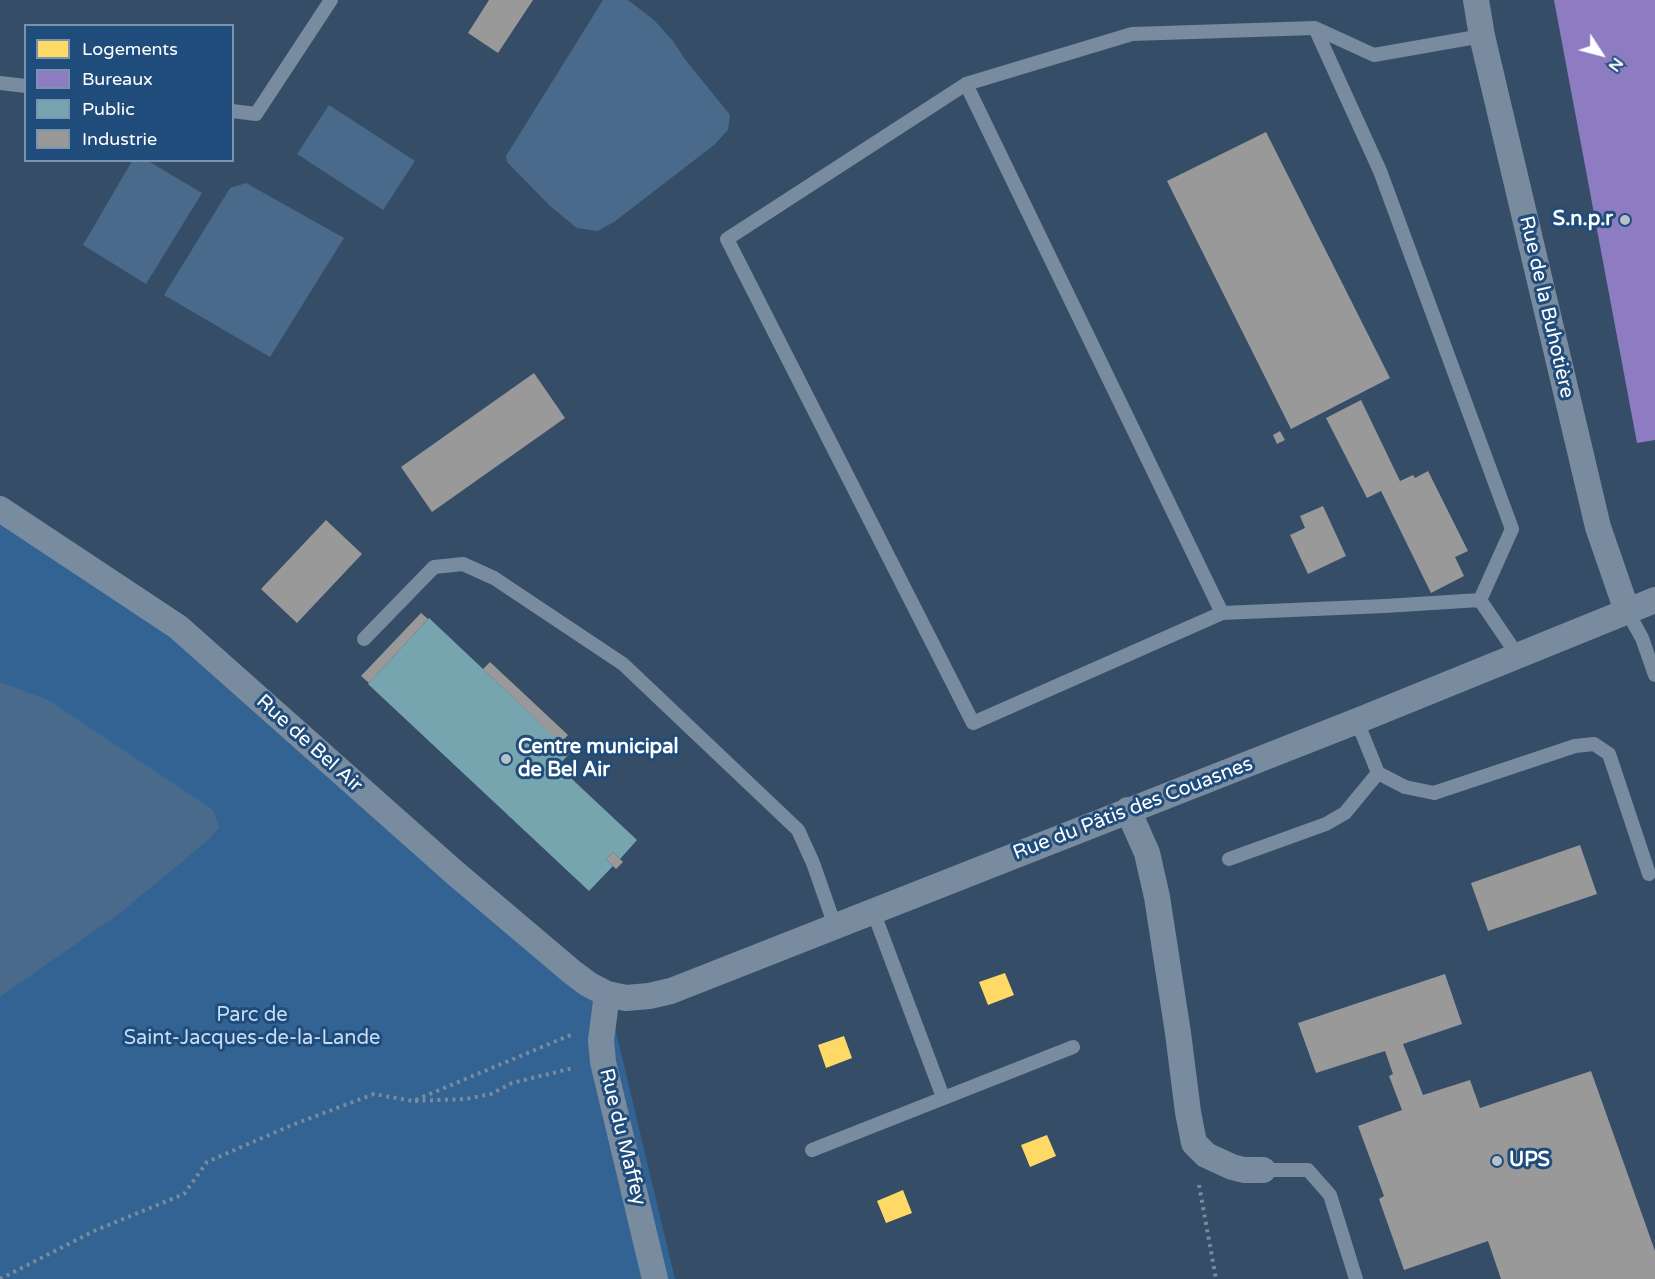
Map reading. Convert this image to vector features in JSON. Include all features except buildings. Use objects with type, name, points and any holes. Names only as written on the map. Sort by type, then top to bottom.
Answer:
[{"type":"street","name":"Rue de la Buhotière","points":[[1476,0],[1482,36],[1598,528],[1627,611]]},
{"type":"street","name":"Rue de Bel Air","points":[[0,509],[178,627],[455,873],[572,972],[607,994]]},
{"type":"street","name":"Rue du Pâtis des Couasnes","points":[[607,994],[626,998],[671,991],[1357,722],[1655,600]]},
{"type":"street","points":[[1128,810],[1147,853],[1157,897],[1194,1143],[1206,1155],[1232,1167],[1244,1170],[1263,1170]]},
{"type":"street","name":"Rue du Maffey","points":[[607,994],[601,1040],[603,1063],[655,1279]]},
{"type":"lane","points":[[234,111],[256,114],[332,0]]},
{"type":"lane","points":[[1480,600],[1222,613],[973,723],[727,239],[966,84],[1132,34],[1314,28],[1374,55],[1482,36]]},
{"type":"lane","points":[[1314,28],[1380,171],[1512,529],[1480,600]]},
{"type":"lane","points":[[0,82],[24,86]]},
{"type":"lane","points":[[966,84],[1222,613]]},
{"type":"lane","points":[[364,639],[434,567],[463,564],[494,578],[623,664],[798,830],[813,863],[835,926]]},
{"type":"lane","points":[[1480,600],[1518,656]]},
{"type":"lane","points":[[1627,611],[1642,638],[1655,675]]},
{"type":"lane","points":[[1357,722],[1378,773],[1405,787],[1434,793],[1575,746],[1594,744],[1609,754],[1649,874]]},
{"type":"lane","points":[[1229,859],[1326,824],[1345,813],[1378,773]]},
{"type":"lane","points":[[873,911],[943,1097]]},
{"type":"lane","points":[[812,1150],[1073,1047]]},
{"type":"lane","points":[[1263,1170],[1308,1170],[1330,1195],[1356,1279]]},
{"type":"path","points":[[413,1101],[579,1031]]},
{"type":"path","points":[[0,1279],[94,1231],[184,1194],[207,1162],[292,1125],[374,1094],[413,1101],[456,1100],[490,1094],[512,1083],[542,1074],[603,1063]]},
{"type":"path","points":[[1194,1143],[1202,1208],[1216,1279]]},
{"type":"green space","name":"Parc de Saint-Jacques-de-la-Lande","points":[[0,509],[119,587],[607,994],[675,1279],[0,1279]]},
{"type":"shaded area","points":[[603,0],[628,0],[654,20],[730,115],[728,130],[714,145],[614,222],[597,231],[577,228],[550,206],[507,162],[506,156]]},
{"type":"shaded area","points":[[329,105],[415,161],[383,210],[297,154]]},
{"type":"shaded area","points":[[131,162],[150,162],[202,193],[146,284],[83,245]]},
{"type":"shaded area","points":[[246,183],[344,238],[270,357],[164,295],[230,188]]},
{"type":"shaded area","points":[[0,682],[48,700],[213,810],[219,828],[206,842],[120,913],[0,997]]},
{"type":"place","name":"S.n.p.r","points":[[1625,220]]},
{"type":"place","name":"Centre municipal de Bel Air","points":[[506,759]]},
{"type":"place","name":"UPS","points":[[1497,1161]]}]
